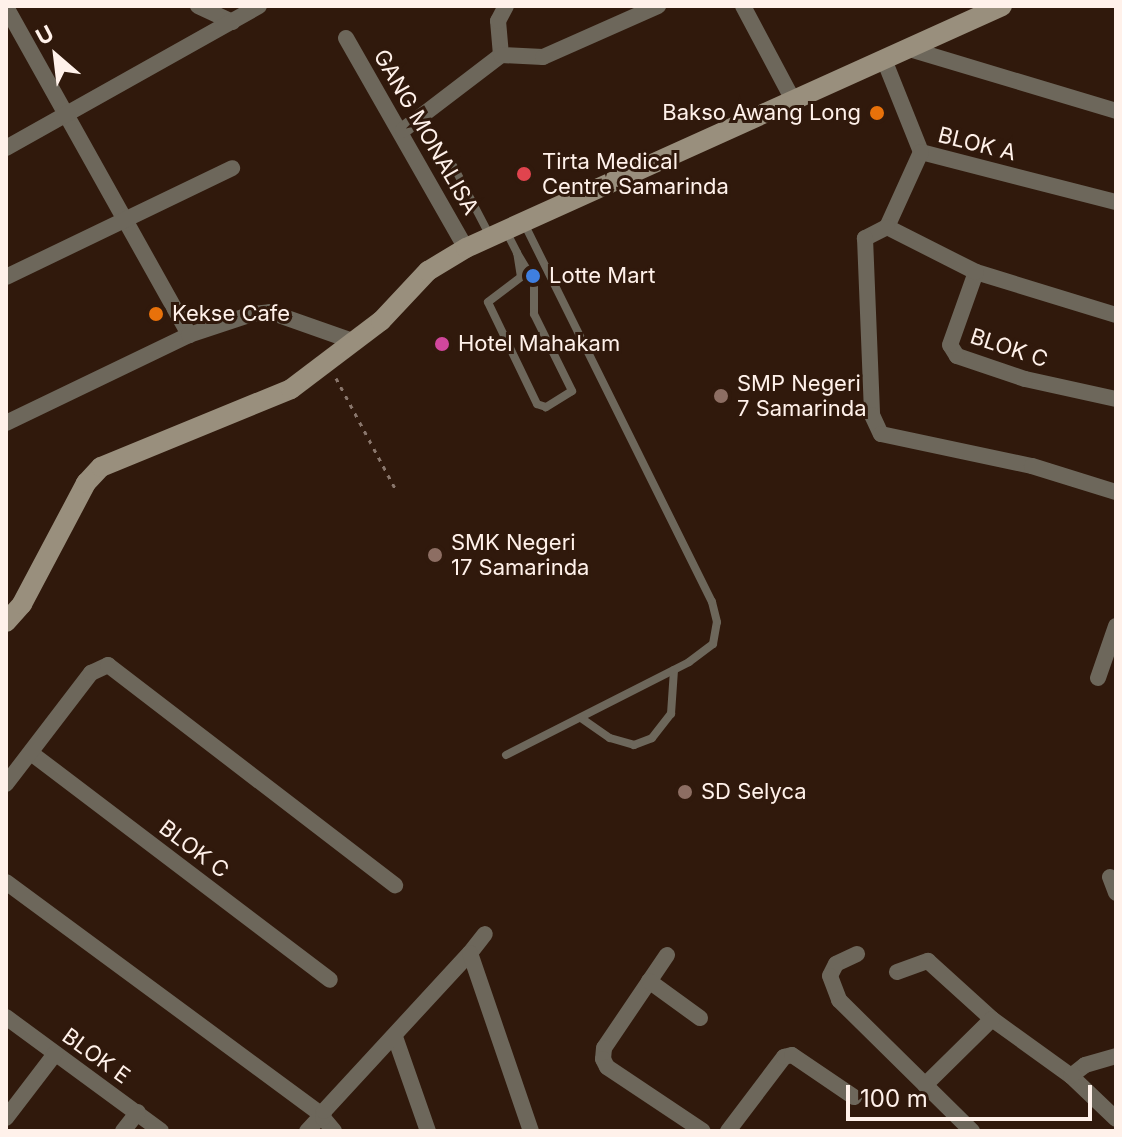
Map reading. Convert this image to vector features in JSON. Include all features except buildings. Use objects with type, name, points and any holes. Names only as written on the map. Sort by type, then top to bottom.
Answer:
[{"type":"main road","points":[[6,622],[22,604],[86,483],[101,467],[167,436],[246,411],[328,364],[428,271],[466,248],[913,50],[967,14],[1002,6]]},
{"type":"street","points":[[198,6],[232,22]]},
{"type":"street","points":[[6,148],[68,117],[259,6]]},
{"type":"street","points":[[501,55],[498,21],[506,6]]},
{"type":"street","points":[[403,130],[501,55],[543,57],[658,6]]},
{"type":"street","points":[[743,6],[795,104]]},
{"type":"street","points":[[6,7],[125,221],[197,333]]},
{"type":"street","name":"GANG MONALISA","points":[[346,38],[403,130],[466,248]]},
{"type":"street","points":[[913,50],[1116,111]]},
{"type":"street","name":"BLOK A","points":[[885,62],[921,152],[1116,202]]},
{"type":"street","points":[[921,152],[887,227],[865,238],[872,415],[881,434],[1032,466],[1116,492]]},
{"type":"street","points":[[6,277],[232,168]]},
{"type":"street","points":[[887,227],[976,272],[1116,315]]},
{"type":"street","name":"BLOK C","points":[[976,272],[950,345],[952,351],[1025,379],[1116,399]]},
{"type":"street","points":[[6,423],[197,333],[270,312],[355,342]]},
{"type":"street","points":[[1098,678],[1116,626]]},
{"type":"street","points":[[6,784],[91,673],[99,666],[117,668],[395,885]]},
{"type":"street","name":"BLOK C","points":[[31,753],[330,980]]},
{"type":"street","points":[[6,882],[322,1115],[334,1131]]},
{"type":"street","points":[[307,1131],[485,934]]},
{"type":"street","points":[[470,953],[531,1131]]},
{"type":"street","points":[[857,954],[836,964],[830,976],[839,1000],[972,1131]]},
{"type":"street","points":[[667,955],[604,1048],[603,1059],[607,1067],[703,1131]]},
{"type":"street","points":[[897,972],[928,961],[992,1019],[1071,1076],[1116,1119]]},
{"type":"street","points":[[649,981],[700,1018]]},
{"type":"street","name":"BLOK E","points":[[6,1017],[161,1131]]},
{"type":"street","points":[[925,1085],[992,1019]]},
{"type":"street","points":[[395,1037],[428,1131]]},
{"type":"street","points":[[6,1118],[55,1054]]},
{"type":"street","points":[[728,1131],[784,1057],[792,1055],[854,1097]]},
{"type":"street","points":[[1071,1076],[1088,1063],[1116,1056]]},
{"type":"street","points":[[123,1131],[138,1112]]},
{"type":"lane","points":[[454,167],[508,232],[712,602],[717,622],[713,644],[674,670],[506,755]]},
{"type":"lane","points":[[508,232],[534,281],[534,314],[572,391],[546,407],[537,404],[488,302],[521,277],[517,253]]},
{"type":"lane","points":[[581,718],[610,738],[634,745],[652,738],[671,714],[674,670]]},
{"type":"path","points":[[328,364],[396,490]]},
{"type":"place","name":"Bakso Awang Long","points":[[877,113]]},
{"type":"place","name":"Tirta Medical Centre Samarinda","points":[[524,174]]},
{"type":"place","name":"Lotte Mart","points":[[533,276]]},
{"type":"place","name":"Kekse Cafe","points":[[156,314]]},
{"type":"place","name":"Hotel Mahakam","points":[[442,344]]},
{"type":"place","name":"SMP Negeri 7 Samarinda","points":[[721,396]]},
{"type":"place","name":"SMK Negeri 17 Samarinda","points":[[435,555]]},
{"type":"place","name":"SD Selyca","points":[[685,792]]}]
